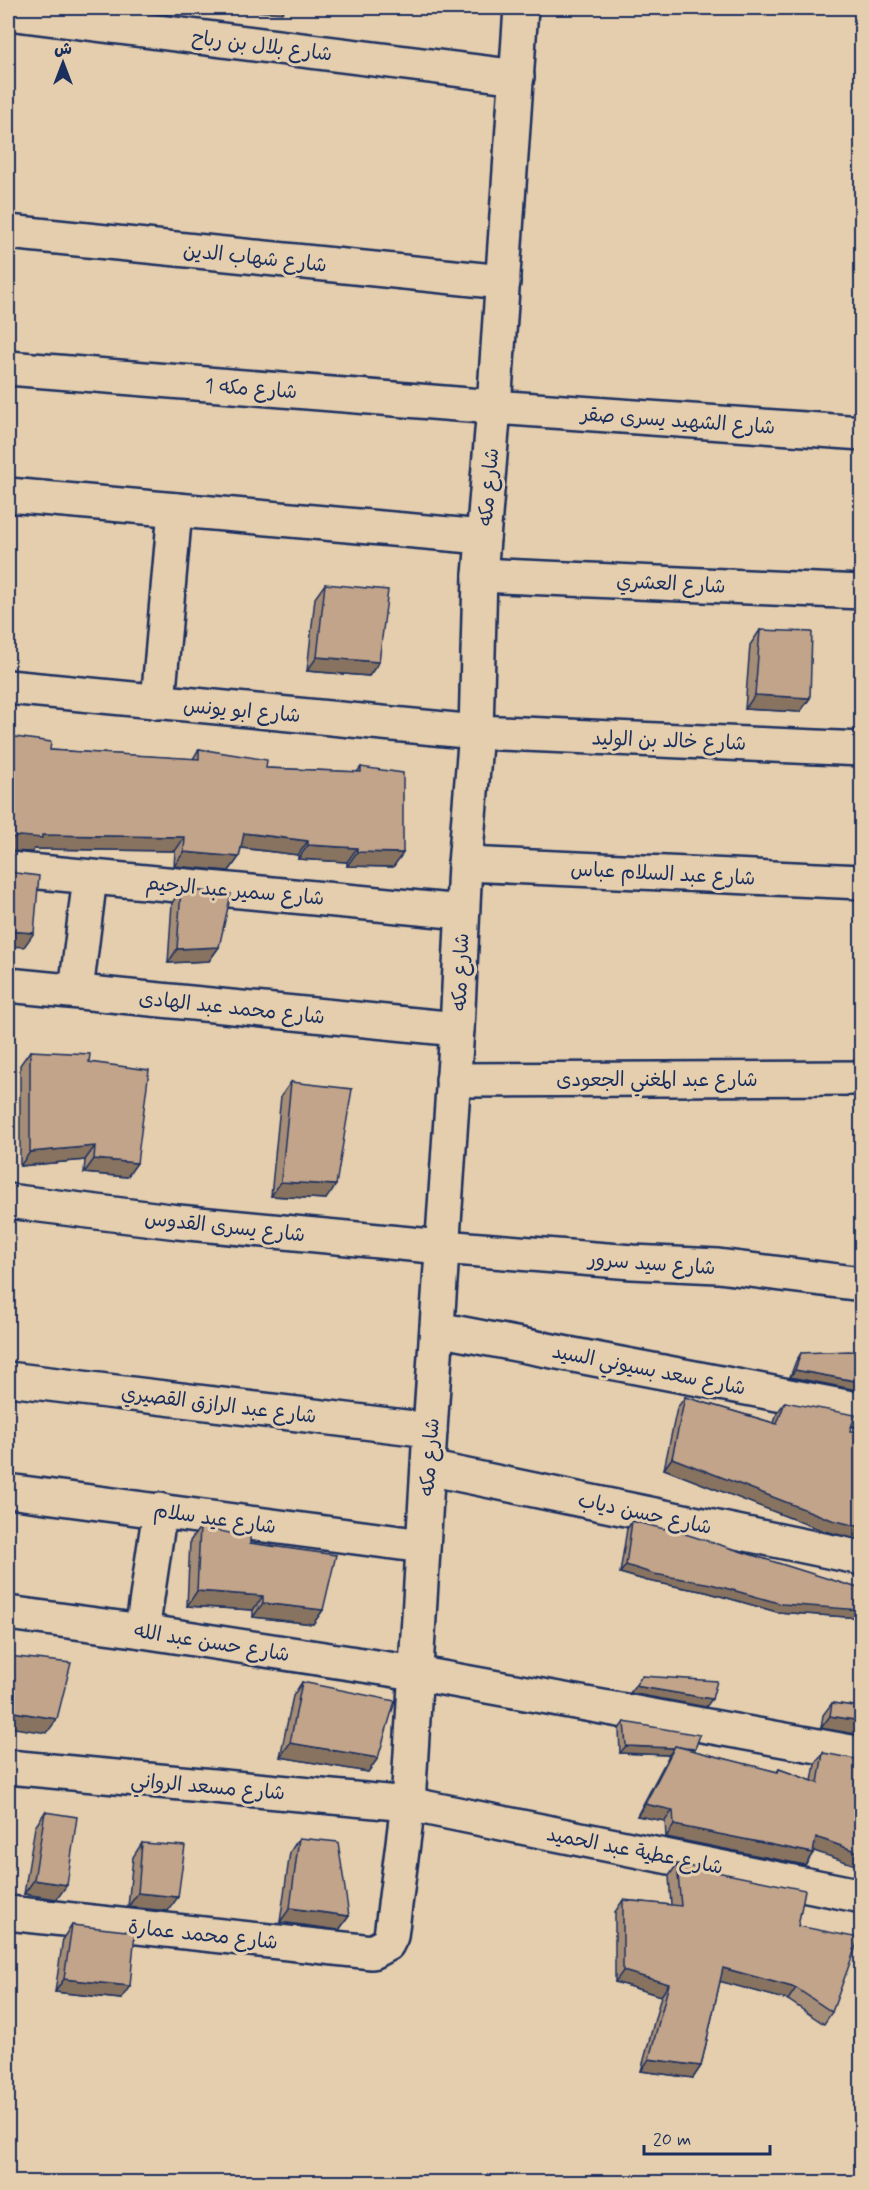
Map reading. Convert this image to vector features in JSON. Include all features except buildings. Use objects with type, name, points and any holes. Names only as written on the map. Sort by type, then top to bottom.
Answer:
[{"type":"street","name":"شارع مكه","points":[[391,1936],[408,1804],[457,1029],[465,864],[476,732],[480,575],[494,407],[521,8]]},
{"type":"street","name":"شارع بلال بن رباح","points":[[8,14],[517,77]]},
{"type":"street","name":"شارع شهاب الدين","points":[[8,232],[503,282]]},
{"type":"street","name":"شارع مكه 1","points":[[8,368],[494,407]]},
{"type":"street","name":"شارع الشهيد يسرى صقر","points":[[494,407],[861,433]]},
{"type":"street","points":[[8,495],[483,537]]},
{"type":"street","points":[[159,702],[175,510]]},
{"type":"street","name":"شارع العشري","points":[[480,575],[861,592]]},
{"type":"street","name":"شارع ابو يونس","points":[[8,687],[476,732]]},
{"type":"street","name":"شارع خالد بن الوليد","points":[[476,732],[861,749]]},
{"type":"street","name":"شارع عبد السلام عباس","points":[[465,864],[861,882]]},
{"type":"street","name":"شارع سمير عبد الرحيم","points":[[8,869],[462,912]]},
{"type":"street","points":[[76,992],[90,877]]},
{"type":"street","name":"شارع محمد عبد الهادى","points":[[8,985],[457,1029]]},
{"type":"street","name":"شارع عبد المغني الجعودى","points":[[453,1080],[861,1078]]},
{"type":"street","name":"شارع يسرى القدوس","points":[[8,1201],[178,1222],[442,1247]]},
{"type":"street","name":"شارع سيد سرور","points":[[442,1247],[632,1262],[718,1266],[861,1284]]},
{"type":"street","name":"شارع سعد بسيوني السيد","points":[[437,1329],[861,1410]]},
{"type":"street","name":"شارع عبد الرازق القصيري","points":[[8,1379],[430,1430]]},
{"type":"street","name":"شارع حسن دياب","points":[[428,1468],[861,1557]]},
{"type":"street","name":"شارع عيد سلام","points":[[8,1491],[423,1546]]},
{"type":"street","points":[[142,1631],[160,1510]]},
{"type":"street","name":"شارع حسن عبد الله","points":[[8,1613],[415,1673],[861,1754]]},
{"type":"street","name":"شارع مسعد الرواني","points":[[8,1767],[408,1804]]},
{"type":"street","name":"شارع عطية عبد الحميد","points":[[408,1804],[861,1896]]},
{"type":"street","name":"شارع محمد عمارة","points":[[8,1913],[372,1952],[387,1944],[391,1936]]}]
